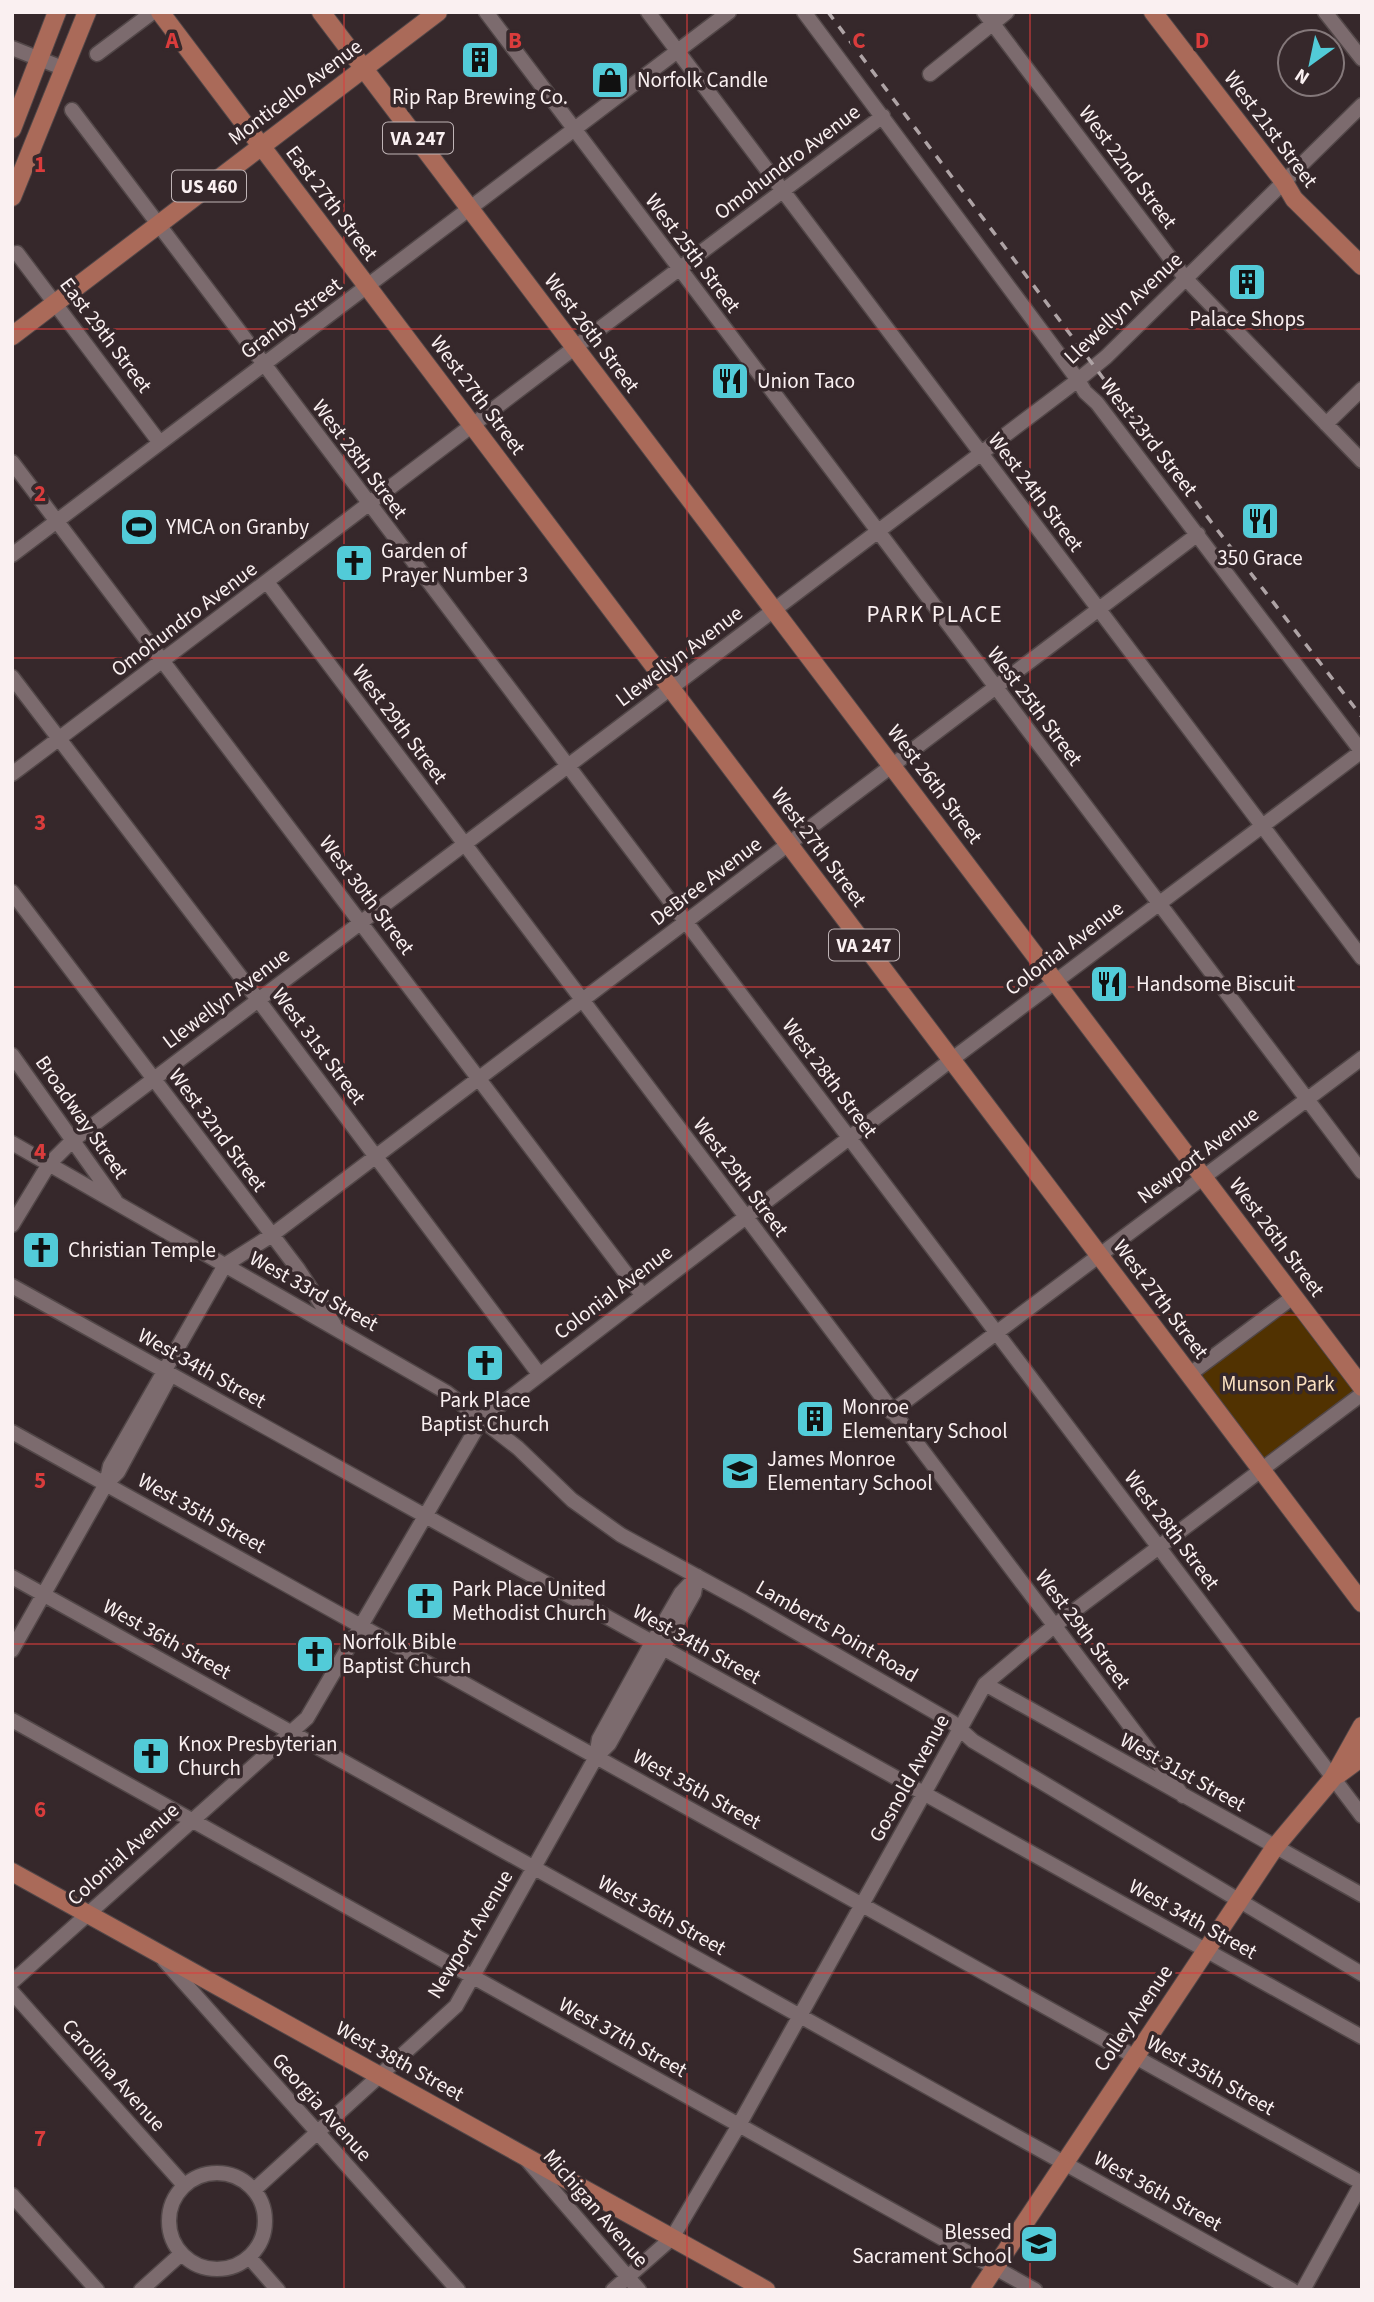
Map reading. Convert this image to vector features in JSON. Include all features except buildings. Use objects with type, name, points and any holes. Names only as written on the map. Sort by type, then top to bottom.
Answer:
[{"type":"main road","points":[[12,129],[57,12]]},
{"type":"main road","points":[[12,197],[87,12]]},
{"type":"main road","name":"East 27th Street","points":[[160,12],[367,287]]},
{"type":"main road","name":"VA 247","points":[[321,12],[471,209]]},
{"type":"main road","name":"Monticello Avenue","points":[[16,330],[438,12]]},
{"type":"main road","name":"West 21st Street","points":[[1153,12],[1284,182],[1294,199],[1362,266]]},
{"type":"main road","name":"West 26th Street","points":[[471,209],[1362,1387]]},
{"type":"main road","name":"West 27th Street","points":[[367,287],[1362,1603]]},
{"type":"main road","name":"Colley Avenue","points":[[980,2290],[1275,1847],[1333,1778],[1362,1726]]},
{"type":"main road","name":"Colley Avenue","points":[[1333,1778],[1362,1757]]},
{"type":"main road","name":"West 38th Street","points":[[12,1872],[766,2290]]},
{"type":"street","points":[[97,54],[153,12]]},
{"type":"street","name":"West 25th Street","points":[[486,12],[1362,1172]]},
{"type":"street","name":"West 24th Street","points":[[648,12],[1362,958]]},
{"type":"street","name":"Granby Street","points":[[12,555],[729,12]]},
{"type":"street","name":"West 23rd Street","points":[[804,12],[1079,380],[1085,392],[1097,403],[1198,534],[1362,752]]},
{"type":"street","points":[[930,74],[989,18],[1007,12]]},
{"type":"street","points":[[1325,12],[1362,59]]},
{"type":"street","name":"West 22nd Street","points":[[989,18],[1186,279],[1362,461]]},
{"type":"street","points":[[12,48],[65,69]]},
{"type":"street","name":"Llewellyn Avenue","points":[[12,1225],[49,1164],[72,1141],[1079,380],[1106,357],[1362,105]]},
{"type":"street","name":"West 28th Street","points":[[72,110],[1362,1816]]},
{"type":"street","name":"Omohundro Avenue","points":[[12,774],[883,116]]},
{"type":"street","name":"East 29th Street","points":[[17,253],[160,443]]},
{"type":"street","points":[[1326,424],[1362,389]]},
{"type":"street","name":"West 30th Street","points":[[12,462],[643,1296]]},
{"type":"street","name":"DeBree Avenue","points":[[12,1650],[106,1484],[118,1472],[167,1372],[224,1281],[229,1268],[264,1248],[272,1236],[1198,534]]},
{"type":"street","name":"West 29th Street","points":[[267,582],[1183,1796]]},
{"type":"street","name":"West 31st Street","points":[[12,677],[539,1374]]},
{"type":"street","name":"Colonial Avenue","points":[[12,1982],[307,1718],[482,1419],[1055,981],[1362,752]]},
{"type":"street","name":"West 32nd Street","points":[[12,892],[272,1236],[337,1328]]},
{"type":"street","name":"Broadway Street","points":[[12,1055],[118,1204]]},
{"type":"street","name":"Newport Avenue","points":[[891,1412],[1362,1058]]},
{"type":"street","name":"West 33rd Street","points":[[12,1143],[446,1392],[482,1419]]},
{"type":"street","name":"West 34th Street","points":[[12,1286],[1362,2037]]},
{"type":"street","points":[[1190,1374],[1293,1297]]},
{"type":"street","name":"Gosnold Avenue","points":[[613,2290],[672,2238],[739,2125],[985,1684],[1054,1626],[1362,1394]]},
{"type":"street","name":"Lamberts Point Road","points":[[482,1419],[518,1448],[572,1500],[621,1535],[840,1656],[952,1722],[973,1741],[1362,1974]]},
{"type":"street","name":"West 35th Street","points":[[12,1432],[1362,2183]]},
{"type":"street","name":"Newport Avenue","points":[[254,2190],[450,2013],[473,1977],[596,1757],[609,1744],[657,1646],[694,1593],[697,1576]]},
{"type":"street","name":"West 36th Street","points":[[12,1577],[1292,2290]]},
{"type":"street","name":"West 31st Street","points":[[985,1684],[1362,1895]]},
{"type":"street","name":"West 37th Street","points":[[12,1720],[1035,2290]]},
{"type":"street","name":"Georgia Avenue","points":[[156,1951],[458,2290]]},
{"type":"street","name":"Carolina Avenue","points":[[12,1992],[184,2185]]},
{"type":"street","name":"Michigan Avenue","points":[[522,2154],[639,2290]]},
{"type":"street","points":[[215,2173],[236,2177],[254,2190],[264,2209],[265,2230],[256,2250],[249,2258],[230,2268],[209,2269],[189,2261],[181,2253],[175,2245],[169,2224],[172,2203],[184,2185],[204,2175],[215,2173]]},
{"type":"street","points":[[1303,2290],[1362,2183]]},
{"type":"street","points":[[12,2195],[97,2290]]},
{"type":"street","points":[[141,2290],[181,2253]]},
{"type":"street","points":[[249,2258],[278,2290]]},
{"type":"green space","name":"Munson Park","points":[[1284,1311],[1294,1313],[1354,1390],[1351,1396],[1266,1461],[1261,1459],[1203,1377],[1204,1371]]},
{"type":"railway","points":[[828,12],[1215,527],[1362,717]]},
{"type":"place","name":"Rip Rap Brewing Co.","points":[[480,60]]},
{"type":"place","name":"Norfolk Candle","points":[[610,80]]},
{"type":"place","name":"Palace Shops","points":[[1247,282]]},
{"type":"place","name":"Union Taco","points":[[730,381]]},
{"type":"place","name":"350 Grace","points":[[1260,521]]},
{"type":"place","name":"YMCA on Granby","points":[[139,527]]},
{"type":"place","name":"Garden of Prayer Number 3","points":[[354,563]]},
{"type":"place","name":"Handsome Biscuit","points":[[1109,984]]},
{"type":"place","name":"Christian Temple","points":[[41,1250]]},
{"type":"place","name":"Park Place Baptist Church","points":[[485,1363]]},
{"type":"place","name":"Monroe Elementary School","points":[[815,1419]]},
{"type":"place","name":"James Monroe Elementary School","points":[[740,1471]]},
{"type":"place","name":"Park Place United Methodist Church","points":[[425,1601]]},
{"type":"place","name":"Norfolk Bible Baptist Church","points":[[315,1654]]},
{"type":"place","name":"Knox Presbyterian Church","points":[[151,1756]]},
{"type":"place","name":"Blessed Sacrament School","points":[[1039,2244]]},
{"type":"district","name":"PARK PLACE","points":[[935,614]]}]
